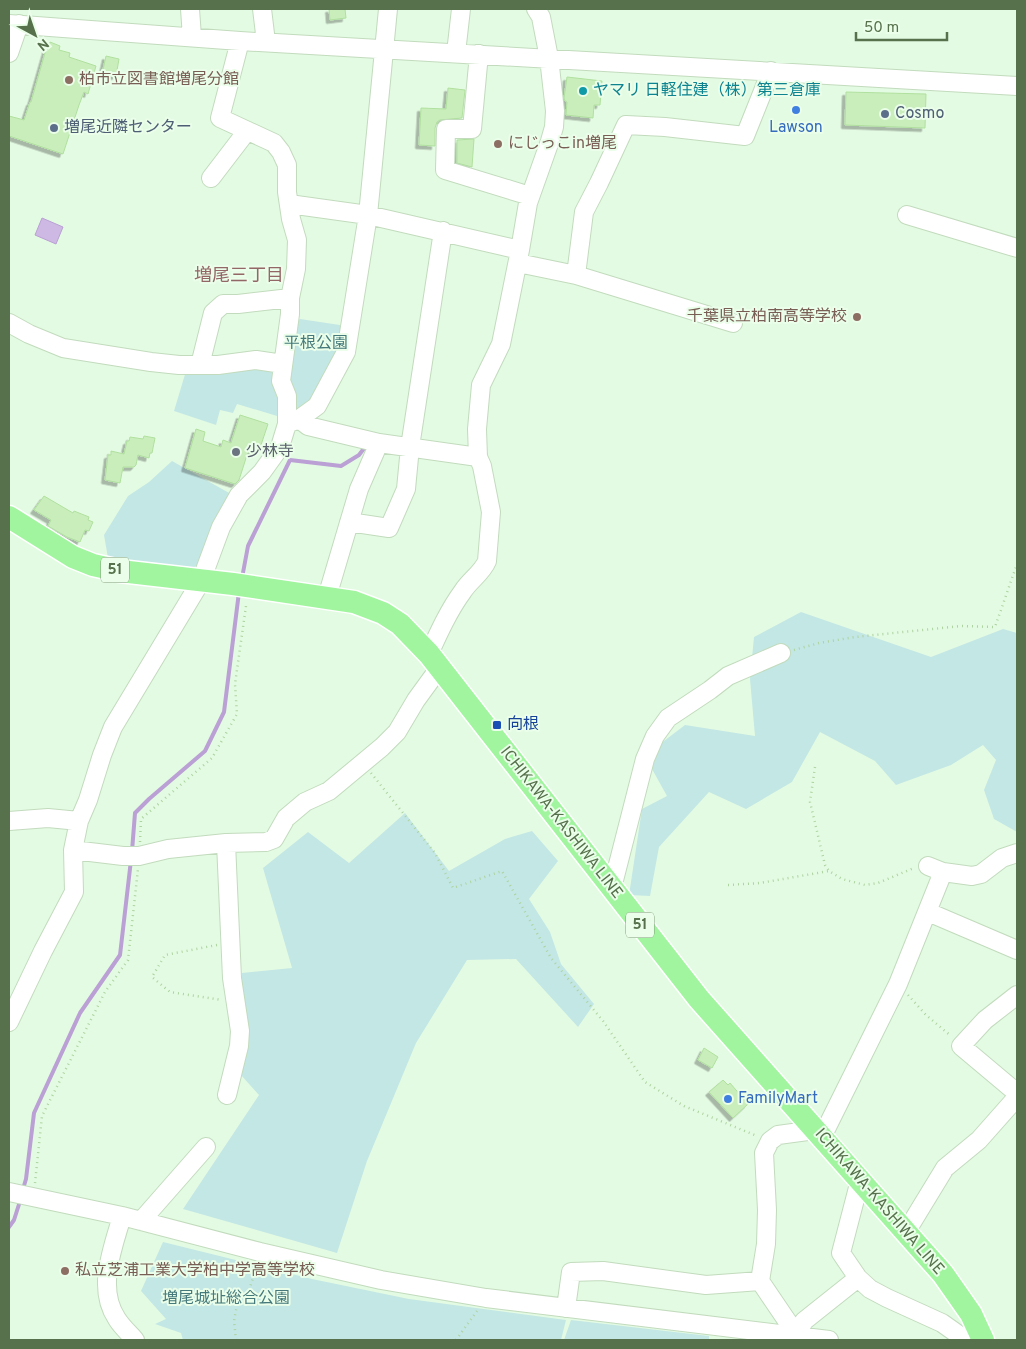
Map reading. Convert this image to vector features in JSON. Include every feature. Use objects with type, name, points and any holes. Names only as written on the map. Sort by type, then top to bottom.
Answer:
[{"type":"main road","name":"ICHIKAWA-KASHIWA LINE","points":[[9,517],[73,557],[93,565],[120,571],[201,580],[244,592],[327,597],[354,602],[383,613],[400,624],[435,660],[699,999],[906,1232],[958,1294],[971,1314],[982,1340]]},
{"type":"street","points":[[190,9],[192,37]]},
{"type":"street","points":[[262,9],[266,42]]},
{"type":"street","points":[[9,1022],[43,950],[74,892],[73,850],[79,822],[113,727],[201,580],[221,527],[239,495],[262,472],[280,447],[293,422],[317,406],[346,352],[368,215],[388,9]]},
{"type":"street","points":[[456,53],[461,9]]},
{"type":"street","points":[[73,850],[131,856],[168,849],[226,843],[266,842],[274,839],[286,818],[305,802],[329,791],[397,732],[416,700],[435,660],[459,596],[488,561],[491,512],[482,466],[478,457],[477,429],[481,385],[501,344],[530,196],[554,127],[555,111],[541,12]]},
{"type":"street","points":[[9,53],[14,24],[240,41],[1017,86]]},
{"type":"street","points":[[240,41],[220,118],[274,143],[281,152],[286,165],[287,192],[291,219],[297,240],[296,269],[290,298],[290,314],[281,381],[287,396],[293,422]]},
{"type":"street","points":[[479,54],[472,129],[446,129],[446,170],[530,196]]},
{"type":"street","points":[[576,274],[584,212],[626,125],[665,127],[746,136],[771,71]]},
{"type":"street","points":[[211,178],[247,131]]},
{"type":"street","points":[[289,204],[368,215],[443,231],[733,322]]},
{"type":"street","points":[[907,215],[1017,248]]},
{"type":"street","points":[[349,522],[389,528],[406,489],[410,447],[443,231]]},
{"type":"street","points":[[200,365],[213,313],[223,304],[290,298]]},
{"type":"street","points":[[9,322],[28,334],[63,348],[151,362],[218,365],[256,360],[283,364]]},
{"type":"street","points":[[293,422],[379,443],[478,457]]},
{"type":"street","points":[[327,597],[359,489],[379,443]]},
{"type":"street","points":[[612,888],[645,759],[655,736],[668,718],[728,676],[780,653]]},
{"type":"street","points":[[9,821],[48,818],[79,822]]},
{"type":"street","points":[[226,843],[230,943],[240,1030],[239,1046],[227,1095]]},
{"type":"street","points":[[798,1338],[760,1281],[766,1244],[767,1210],[764,1153],[770,1141],[778,1135],[819,1133],[898,984],[928,912],[936,869],[972,876],[981,874],[1002,858],[1017,853]]},
{"type":"street","points":[[928,912],[1017,950]]},
{"type":"street","points":[[1017,996],[985,1020],[961,1046],[1017,1094]]},
{"type":"street","points":[[906,1232],[945,1168],[980,1140],[1017,1097]]},
{"type":"street","points":[[141,1221],[206,1147]]},
{"type":"street","points":[[860,1180],[841,1253],[858,1278],[870,1289],[942,1324],[966,1340]]},
{"type":"street","points":[[9,1192],[122,1216],[260,1252],[381,1280],[486,1298],[798,1338],[830,1340]]},
{"type":"street","points":[[122,1216],[108,1266],[107,1289],[111,1308],[117,1319],[135,1340]]},
{"type":"street","points":[[566,1308],[571,1272],[603,1272],[706,1285],[760,1281]]},
{"type":"street","points":[[798,1338],[804,1321],[858,1278]]},
{"type":"street","points":[[117,1319],[120,1340]]},
{"type":"path","points":[[780,653],[819,643],[855,637],[961,626],[995,627],[1017,564]]},
{"type":"path","points":[[34,1198],[42,1116],[104,992],[128,960],[131,856],[141,819],[212,758],[237,714],[235,684],[244,592]]},
{"type":"path","points":[[363,763],[435,853],[453,888],[502,871],[551,958],[603,1021],[645,1082],[684,1106],[770,1141]]},
{"type":"path","points":[[815,767],[810,802],[825,865],[829,871],[842,880],[865,885],[878,883],[916,868],[936,869]]},
{"type":"path","points":[[728,885],[760,883],[829,871]]},
{"type":"path","points":[[230,943],[165,955],[152,977],[170,992],[236,1002]]},
{"type":"path","points":[[898,984],[926,1015],[961,1046]]},
{"type":"path","points":[[236,1340],[234,1320],[236,1310],[238,1304],[250,1292],[260,1252]]},
{"type":"path","points":[[456,1340],[474,1314],[484,1306],[486,1298]]},
{"type":"green space","name":"平根公園","points":[[300,319],[340,325],[343,330],[337,354],[312,401],[299,412],[289,393],[287,382],[295,323]]},
{"type":"green space","points":[[274,368],[273,386],[278,400],[277,416],[237,404],[233,413],[220,410],[216,425],[174,411],[186,371]]},
{"type":"green space","points":[[172,461],[231,494],[201,562],[189,571],[108,558],[104,535],[128,496],[149,482]]},
{"type":"green space","points":[[801,612],[931,657],[1003,629],[1017,633],[1017,832],[994,819],[984,790],[996,760],[983,745],[951,765],[896,785],[875,761],[820,732],[792,782],[746,809],[709,792],[659,847],[650,896],[629,895],[642,809],[667,796],[652,769],[660,744],[685,725],[755,736],[750,679],[754,637]]},
{"type":"green space","points":[[405,813],[449,871],[505,839],[532,831],[558,861],[529,899],[550,932],[561,964],[594,1004],[578,1027],[516,959],[467,960],[416,1043],[367,1161],[337,1253],[183,1209],[259,1095],[241,1075],[242,973],[292,968],[263,868],[308,832],[349,863]]},
{"type":"green space","name":"増尾城址総合公園","points":[[163,1242],[312,1279],[409,1299],[566,1320],[561,1340],[183,1340],[181,1333],[155,1324],[166,1319],[141,1291]]},
{"type":"green space","points":[[571,1320],[709,1336],[709,1340],[564,1340]]},
{"type":"shaded area","points":[[42,218],[63,227],[56,244],[35,235]]},
{"type":"building","points":[[329,9],[345,9],[346,18],[330,20]]},
{"type":"building","points":[[50,42],[60,46],[59,50],[70,53],[69,57],[96,66],[88,94],[84,92],[63,154],[9,136],[9,116],[24,120],[47,46],[49,46]]},
{"type":"building","points":[[106,56],[119,59],[116,76],[102,74]]},
{"type":"building","name":"ヤマリ 日軽住建（株）第三倉庫","points":[[567,77],[602,81],[600,105],[594,105],[593,118],[566,115],[567,102],[564,98]]},
{"type":"building","points":[[448,88],[465,90],[462,118],[440,120],[435,128],[435,146],[419,145],[421,108],[446,109]]},
{"type":"building","points":[[846,92],[926,94],[925,128],[845,125]]},
{"type":"building","points":[[474,139],[472,167],[457,163],[457,140]]},
{"type":"building","points":[[240,415],[268,424],[259,451],[256,454],[248,452],[239,480],[235,484],[185,468],[196,429],[205,432],[203,441],[221,447],[223,440],[231,443]]},
{"type":"building","points":[[144,436],[155,438],[149,458],[138,455],[134,467],[123,467],[120,483],[105,480],[108,455],[111,455],[111,451],[124,454],[130,437],[143,439]]},
{"type":"building","points":[[44,496],[73,513],[74,511],[89,517],[88,520],[93,522],[89,531],[85,530],[80,542],[48,526],[51,520],[34,510]]},
{"type":"building","points":[[704,1048],[718,1057],[712,1068],[698,1060]]},
{"type":"building","points":[[723,1080],[728,1085],[730,1083],[748,1104],[733,1118],[709,1092]]},
{"type":"waterway","points":[[242,578],[248,546],[290,460],[341,466],[359,455],[365,447]]},
{"type":"waterway","points":[[132,851],[135,813],[205,751],[224,712],[239,592]]},
{"type":"waterway","points":[[23,1189],[26,1179],[34,1113],[80,1013],[120,955],[131,860]]},
{"type":"waterway","points":[[9,1227],[14,1220],[21,1198]]},
{"type":"place","name":"柏市立図書館増尾分館","points":[[69,80]]},
{"type":"place","name":"ヤマリ 日軽住建（株）第三倉庫","points":[[583,91]]},
{"type":"place","name":"Lawson","points":[[796,110]]},
{"type":"place","name":"Cosmo","points":[[885,114]]},
{"type":"place","name":"増尾近隣センター","points":[[54,128]]},
{"type":"place","name":"にじっこin増尾","points":[[498,144]]},
{"type":"place","name":"千葉県立柏南高等学校","points":[[857,317]]},
{"type":"place","name":"少林寺","points":[[236,452]]},
{"type":"place","name":"向根","points":[[497,725]]},
{"type":"place","name":"FamilyMart","points":[[728,1099]]},
{"type":"place","name":"私立芝浦工業大学柏中学高等学校","points":[[65,1271]]},
{"type":"district","name":"増尾三丁目","points":[[239,276]]}]
